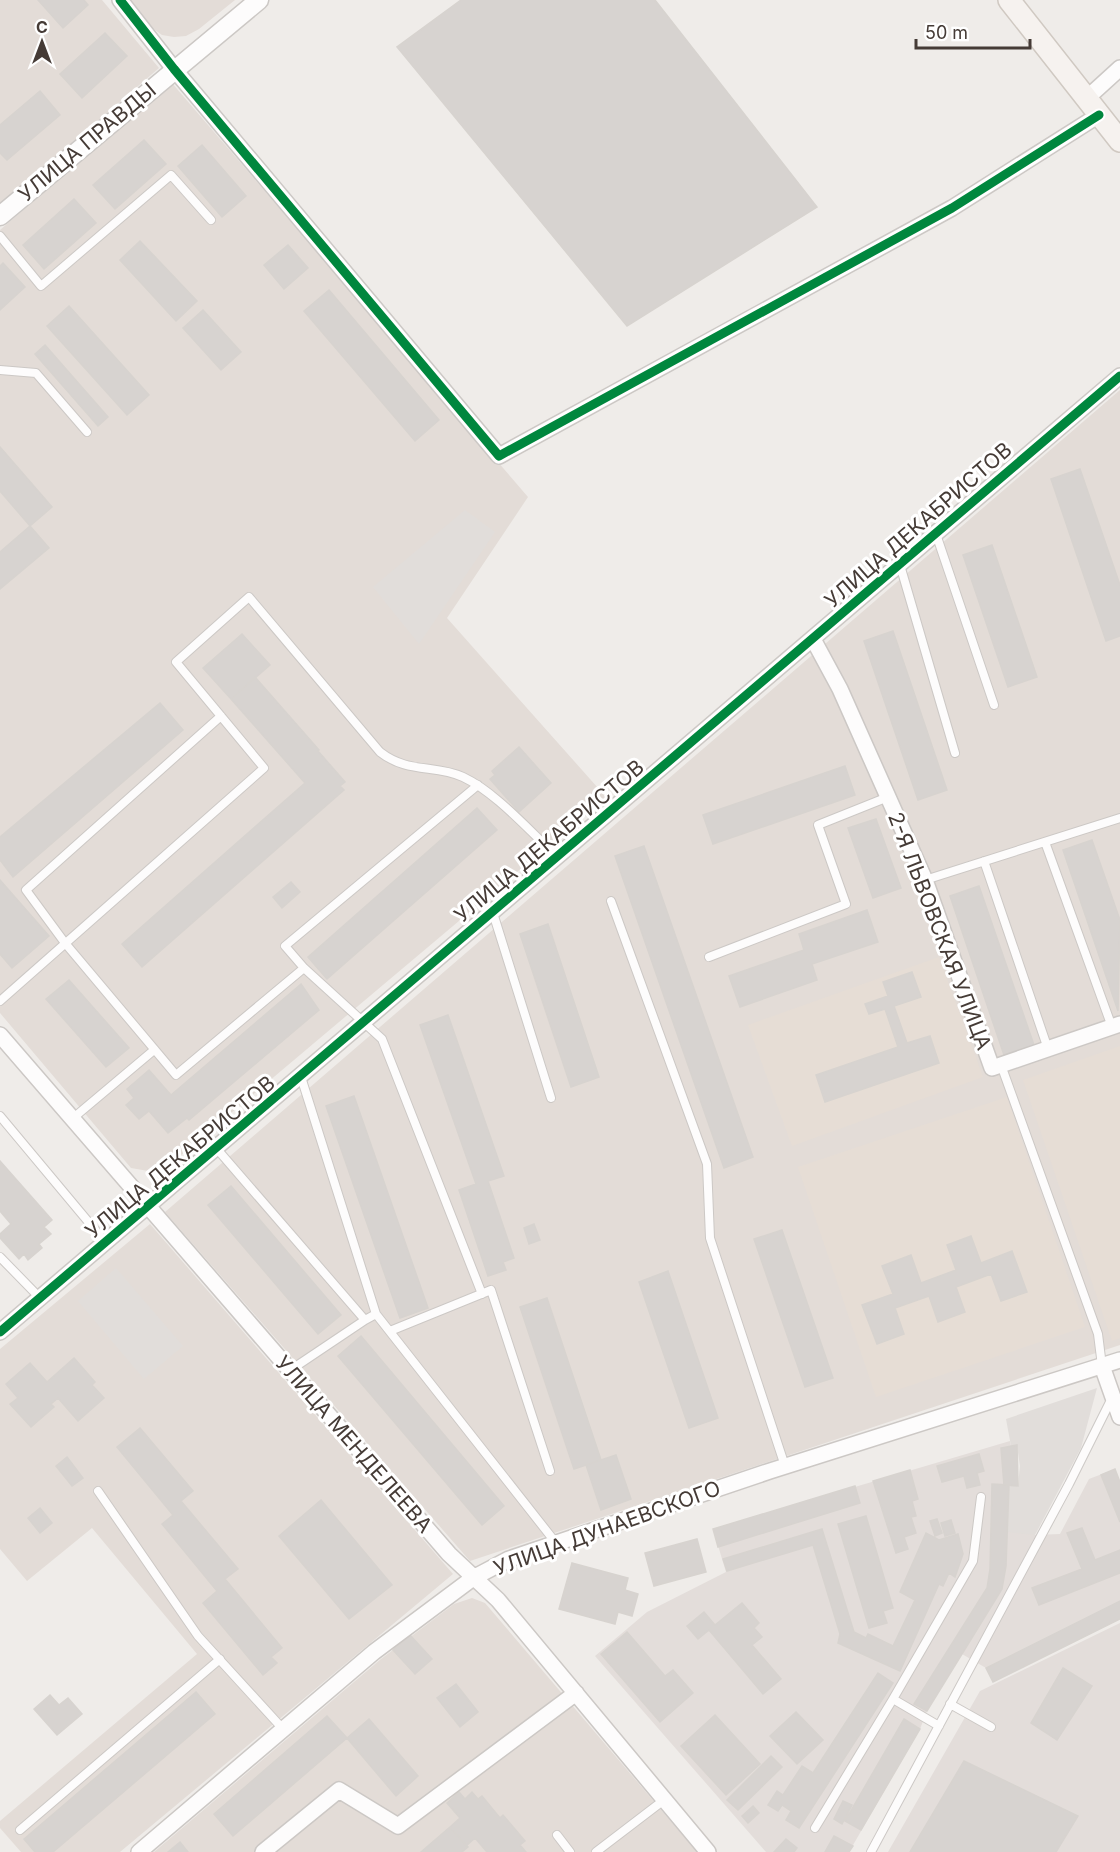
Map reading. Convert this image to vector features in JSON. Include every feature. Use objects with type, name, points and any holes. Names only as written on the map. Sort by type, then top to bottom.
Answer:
[{"type":"main road","points":[[1009,0],[1120,141]]},
{"type":"street","points":[[120,0],[174,69],[498,456],[952,208],[1092,107],[1120,68]]},
{"type":"street","name":"УЛИЦА ПРАВДЫ","points":[[0,216],[258,0]]},
{"type":"street","name":"УЛИЦА ДЕКАБРИСТОВ","points":[[0,1332],[217,1149],[361,1023],[493,914],[1120,376]]},
{"type":"street","name":"2-Я ЛЬВОВСКАЯ УЛИЦА","points":[[813,639],[840,689],[925,880],[992,1068],[1116,1025]]},
{"type":"street","name":"УЛИЦА МЕНДЕЛЕЕВА","points":[[0,1035],[449,1554],[498,1600],[708,1852]]},
{"type":"street","name":"УЛИЦА ДУНАЕВСКОГО","points":[[139,1852],[374,1652],[473,1578],[509,1559],[785,1466],[1120,1360]]},
{"type":"street","points":[[1102,1366],[1120,1417]]},
{"type":"street","points":[[263,1852],[339,1790],[398,1826],[576,1693]]},
{"type":"lane","points":[[0,236],[41,286],[171,175],[211,220]]},
{"type":"lane","points":[[0,370],[36,373],[87,432]]},
{"type":"lane","points":[[936,534],[994,705]]},
{"type":"lane","points":[[900,565],[955,753]]},
{"type":"lane","points":[[0,1001],[264,768],[176,662],[249,597],[380,752],[393,762],[460,776],[478,785],[558,857]]},
{"type":"lane","points":[[221,716],[26,890],[65,943],[176,1075],[304,968]]},
{"type":"lane","points":[[478,785],[285,946],[304,968],[361,1023],[382,1039],[482,1294]]},
{"type":"lane","points":[[709,957],[846,904],[818,825],[888,797]]},
{"type":"lane","points":[[925,880],[1120,818]]},
{"type":"lane","points":[[1045,842],[1116,1025]]},
{"type":"lane","points":[[984,861],[1048,1049]]},
{"type":"lane","points":[[611,901],[707,1164],[710,1238],[785,1466]]},
{"type":"lane","points":[[493,914],[551,1098]]},
{"type":"lane","points":[[72,1119],[154,1050]]},
{"type":"lane","points":[[1001,1065],[1098,1334],[1102,1366]]},
{"type":"lane","points":[[301,1077],[376,1314],[556,1543]]},
{"type":"lane","points":[[0,1116],[106,1243]]},
{"type":"lane","points":[[217,1149],[365,1320]]},
{"type":"lane","points":[[0,1257],[40,1298]]},
{"type":"lane","points":[[390,1331],[491,1290],[550,1471]]},
{"type":"lane","points":[[290,1371],[376,1314]]},
{"type":"lane","points":[[871,1852],[1069,1484],[1113,1396]]},
{"type":"lane","points":[[98,1491],[198,1636],[283,1729]]},
{"type":"lane","points":[[815,1828],[973,1561],[981,1497]]},
{"type":"lane","points":[[20,1830],[220,1659]]},
{"type":"lane","points":[[893,1699],[939,1726]]},
{"type":"lane","points":[[950,1704],[991,1727]]},
{"type":"lane","points":[[596,1852],[664,1800]]},
{"type":"lane","points":[[557,1835],[570,1852]]},
{"type":"shaded area","points":[[0,0],[102,0],[159,68],[0,205]]},
{"type":"shaded area","points":[[129,0],[235,0],[199,29],[186,36],[174,37],[162,35],[151,27]]},
{"type":"shaded area","points":[[171,82],[528,497],[447,618],[606,797],[167,1167],[154,1172],[131,1168],[0,1013],[0,230]]},
{"type":"shaded area","points":[[1120,390],[1120,1345],[470,1561],[165,1212]]},
{"type":"shaded area","points":[[465,510],[495,532],[419,644],[373,587]]},
{"type":"shaded area","points":[[939,957],[983,1077],[792,1146],[748,1025]]},
{"type":"shaded area","points":[[1120,1046],[1120,1338],[1112,1341],[1023,1080]]},
{"type":"shaded area","points":[[1007,1097],[1085,1327],[876,1397],[798,1167]]},
{"type":"shaded area","points":[[150,1224],[453,1574],[120,1852],[21,1852],[0,1828],[0,1821],[197,1654],[92,1528],[27,1581],[0,1549],[0,1349]]},
{"type":"shaded area","points":[[116,1268],[183,1346],[144,1379],[78,1301]]},
{"type":"shaded area","points":[[1097,1388],[1081,1448],[1035,1535],[1007,1532],[1009,1485],[1018,1485],[1020,1466],[1017,1446],[1011,1446],[1006,1419]]},
{"type":"shaded area","points":[[1010,1441],[1011,1446],[1017,1445],[1018,1486],[1035,1535],[1060,1534],[1089,1479],[1115,1469],[1120,1482],[1120,1619],[993,1682],[986,1668],[962,1654],[927,1711],[920,1729],[849,1852],[766,1852],[595,1656],[647,1612],[726,1572],[713,1529]]},
{"type":"shaded area","points":[[472,1598],[485,1603],[697,1852],[154,1852],[381,1659],[454,1604]]},
{"type":"shaded area","points":[[1120,1623],[1120,1852],[888,1852],[980,1691]]},
{"type":"building","points":[[38,0],[84,0],[88,5],[63,28]]},
{"type":"building","points":[[461,0],[655,0],[817,207],[627,326],[397,47]]},
{"type":"building","points":[[105,33],[127,56],[82,98],[60,74]]},
{"type":"building","points":[[40,91],[60,115],[7,160],[0,153],[0,125]]},
{"type":"building","points":[[144,140],[166,164],[115,209],[93,185]]},
{"type":"building","points":[[202,145],[246,196],[222,217],[178,166]]},
{"type":"building","points":[[74,199],[96,223],[44,269],[23,245]]},
{"type":"building","points":[[140,241],[197,301],[176,321],[120,260]]},
{"type":"building","points":[[288,245],[308,268],[284,289],[264,265]]},
{"type":"building","points":[[3,263],[25,287],[0,310],[0,266]]},
{"type":"building","points":[[329,290],[439,420],[415,441],[304,311]]},
{"type":"building","points":[[69,306],[149,395],[127,415],[47,326]]},
{"type":"building","points":[[203,310],[241,352],[221,370],[183,328]]},
{"type":"building","points":[[45,345],[108,417],[98,426],[35,354]]},
{"type":"building","points":[[0,447],[52,507],[30,526],[0,491]]},
{"type":"building","points":[[1080,469],[1120,585],[1120,636],[1106,641],[1051,479]]},
{"type":"building","points":[[30,526],[49,548],[0,589],[0,552]]},
{"type":"building","points":[[992,545],[1037,677],[1008,687],[963,555]]},
{"type":"building","points":[[893,631],[947,790],[918,800],[864,641]]},
{"type":"building","points":[[242,634],[270,665],[231,699],[203,668]]},
{"type":"building","points":[[255,677],[345,782],[340,786],[344,790],[142,967],[122,944],[305,783],[231,699]]},
{"type":"building","points":[[160,703],[183,730],[13,877],[0,860],[0,837]]},
{"type":"building","points":[[519,747],[551,783],[519,812],[490,779],[495,775],[492,771]]},
{"type":"building","points":[[845,766],[855,795],[713,844],[703,815]]},
{"type":"building","points":[[477,808],[497,830],[327,979],[308,957]]},
{"type":"building","points":[[876,819],[901,888],[873,898],[848,828]]},
{"type":"building","points":[[1092,840],[1120,920],[1118,1011],[1063,850]]},
{"type":"building","points":[[644,846],[753,1157],[724,1168],[615,856]]},
{"type":"building","points":[[0,880],[49,936],[12,968],[0,954]]},
{"type":"building","points":[[291,882],[300,892],[282,908],[273,897]]},
{"type":"building","points":[[979,886],[1034,1045],[1004,1055],[950,896]]},
{"type":"building","points":[[867,910],[878,942],[812,964],[817,980],[740,1007],[729,976],[804,950],[799,934]]},
{"type":"building","points":[[548,924],[599,1077],[571,1087],[520,934]]},
{"type":"building","points":[[912,972],[921,997],[894,1006],[907,1043],[930,1036],[939,1063],[825,1102],[816,1075],[898,1047],[885,1009],[869,1014],[865,1004],[888,996],[883,982]]},
{"type":"building","points":[[69,980],[129,1048],[106,1067],[46,999]]},
{"type":"building","points":[[301,984],[319,1010],[189,1120],[187,1118],[168,1133],[149,1111],[139,1119],[126,1105],[134,1098],[127,1089],[149,1070],[171,1095]]},
{"type":"building","points":[[448,1015],[504,1176],[488,1181],[514,1258],[503,1262],[506,1270],[488,1276],[459,1190],[476,1184],[420,1025]]},
{"type":"building","points":[[354,1096],[428,1308],[400,1318],[326,1106]]},
{"type":"building","points":[[0,1161],[52,1220],[44,1227],[51,1234],[39,1244],[42,1248],[28,1260],[24,1254],[19,1259],[0,1238],[0,1234],[11,1224],[0,1211]]},
{"type":"building","points":[[231,1186],[341,1315],[318,1334],[208,1205]]},
{"type":"building","points":[[534,1224],[540,1240],[529,1244],[524,1228]]},
{"type":"building","points":[[782,1230],[833,1378],[805,1387],[754,1239]]},
{"type":"building","points":[[971,1236],[981,1263],[1012,1251],[1027,1292],[1001,1301],[991,1274],[956,1287],[965,1312],[938,1322],[929,1296],[895,1308],[904,1334],[877,1344],[862,1305],[893,1294],[882,1266],[911,1255],[921,1283],[956,1270],[947,1245]]},
{"type":"building","points":[[668,1271],[718,1418],[689,1428],[639,1282]]},
{"type":"building","points":[[547,1298],[601,1460],[574,1469],[520,1307]]},
{"type":"building","points":[[361,1336],[504,1506],[482,1525],[338,1356]]},
{"type":"building","points":[[74,1358],[95,1382],[92,1385],[104,1398],[78,1421],[58,1398],[51,1404],[54,1407],[31,1427],[10,1404],[18,1398],[6,1384],[30,1363],[47,1382]]},
{"type":"building","points":[[140,1428],[193,1491],[181,1501],[238,1569],[225,1579],[282,1648],[271,1657],[277,1663],[263,1675],[203,1603],[217,1591],[162,1524],[173,1515],[117,1447]]},
{"type":"building","points":[[1017,1445],[1018,1486],[1004,1485],[1001,1448]]},
{"type":"building","points":[[979,1454],[984,1471],[977,1473],[980,1485],[967,1488],[964,1476],[942,1482],[937,1466]]},
{"type":"building","points":[[616,1455],[631,1499],[601,1510],[586,1465]]},
{"type":"building","points":[[67,1457],[83,1478],[72,1486],[56,1466]]},
{"type":"building","points":[[1115,1469],[1120,1482],[1120,1522],[1101,1475]]},
{"type":"building","points":[[910,1470],[918,1499],[912,1501],[916,1516],[911,1517],[916,1533],[904,1537],[908,1549],[896,1553],[873,1481]]},
{"type":"building","points":[[992,1484],[1009,1485],[1006,1566],[1002,1589],[927,1711],[914,1704],[987,1588],[990,1569]]},
{"type":"building","points":[[855,1486],[860,1503],[718,1547],[713,1529]]},
{"type":"building","points":[[321,1500],[392,1585],[349,1619],[279,1536]]},
{"type":"building","points":[[40,1508],[52,1523],[40,1533],[28,1518]]},
{"type":"building","points":[[866,1516],[893,1608],[883,1611],[887,1623],[869,1628],[838,1524]]},
{"type":"building","points":[[937,1519],[942,1533],[935,1536],[930,1521]]},
{"type":"building","points":[[951,1520],[955,1533],[945,1536],[941,1523]]},
{"type":"building","points":[[1082,1528],[1095,1560],[1120,1550],[1120,1573],[1039,1605],[1032,1588],[1082,1569],[1067,1533]]},
{"type":"building","points":[[822,1529],[854,1632],[866,1638],[868,1634],[893,1646],[915,1600],[900,1592],[926,1533],[939,1540],[958,1534],[963,1554],[955,1577],[949,1573],[943,1586],[939,1584],[900,1671],[838,1643],[840,1634],[813,1545],[727,1571],[723,1559]]},
{"type":"building","points":[[697,1539],[706,1572],[654,1586],[645,1553]]},
{"type":"building","points":[[572,1563],[628,1578],[625,1590],[638,1594],[632,1616],[618,1612],[615,1624],[559,1609]]},
{"type":"building","points":[[1120,1601],[1120,1619],[993,1682],[986,1668]]},
{"type":"building","points":[[742,1603],[759,1623],[754,1628],[762,1637],[752,1645],[781,1679],[763,1694],[709,1630],[698,1639],[687,1626],[704,1612],[715,1625]]},
{"type":"building","points":[[627,1632],[665,1676],[673,1670],[693,1693],[660,1722],[601,1654]]},
{"type":"building","points":[[410,1635],[432,1659],[415,1674],[393,1650]]},
{"type":"building","points":[[1063,1668],[1092,1686],[1057,1740],[1031,1723]]},
{"type":"building","points":[[878,1673],[893,1683],[799,1828],[786,1820],[791,1811],[782,1805],[778,1811],[768,1805],[777,1791],[783,1795],[802,1766],[813,1773]]},
{"type":"building","points":[[456,1684],[478,1712],[460,1727],[437,1698]]},
{"type":"building","points":[[196,1692],[215,1714],[53,1852],[35,1852],[24,1839]]},
{"type":"building","points":[[50,1695],[59,1705],[68,1698],[82,1714],[57,1735],[34,1709]]},
{"type":"building","points":[[796,1712],[823,1740],[797,1764],[770,1736]]},
{"type":"building","points":[[715,1715],[760,1764],[726,1795],[681,1746]]},
{"type":"building","points":[[327,1716],[347,1738],[233,1836],[214,1814]]},
{"type":"building","points":[[369,1719],[418,1776],[396,1796],[347,1738]]},
{"type":"building","points":[[904,1719],[920,1729],[861,1830],[845,1821]]},
{"type":"building","points":[[771,1756],[782,1767],[738,1810],[727,1800]]},
{"type":"building","points":[[964,1761],[1078,1816],[1056,1852],[910,1852]]},
{"type":"building","points":[[459,1792],[465,1799],[472,1792],[478,1799],[482,1796],[500,1818],[503,1815],[525,1841],[520,1845],[526,1852],[487,1852],[475,1838],[466,1846],[450,1827],[460,1818],[447,1803]]},
{"type":"building","points":[[843,1801],[852,1805],[842,1824],[834,1819]]},
{"type":"building","points":[[753,1806],[759,1813],[748,1823],[742,1816]]},
{"type":"building","points":[[450,1827],[468,1847],[462,1852],[421,1852]]},
{"type":"building","points":[[834,1836],[853,1846],[849,1852],[825,1852]]},
{"type":"building","points":[[786,1839],[797,1848],[794,1852],[774,1852]]},
{"type":"building","points":[[180,1842],[188,1852],[168,1852]]},
{"type":"cycle path","points":[[120,0],[174,69],[499,456],[952,208],[1099,115]]},
{"type":"cycle path","points":[[0,1332],[1120,376]]}]
